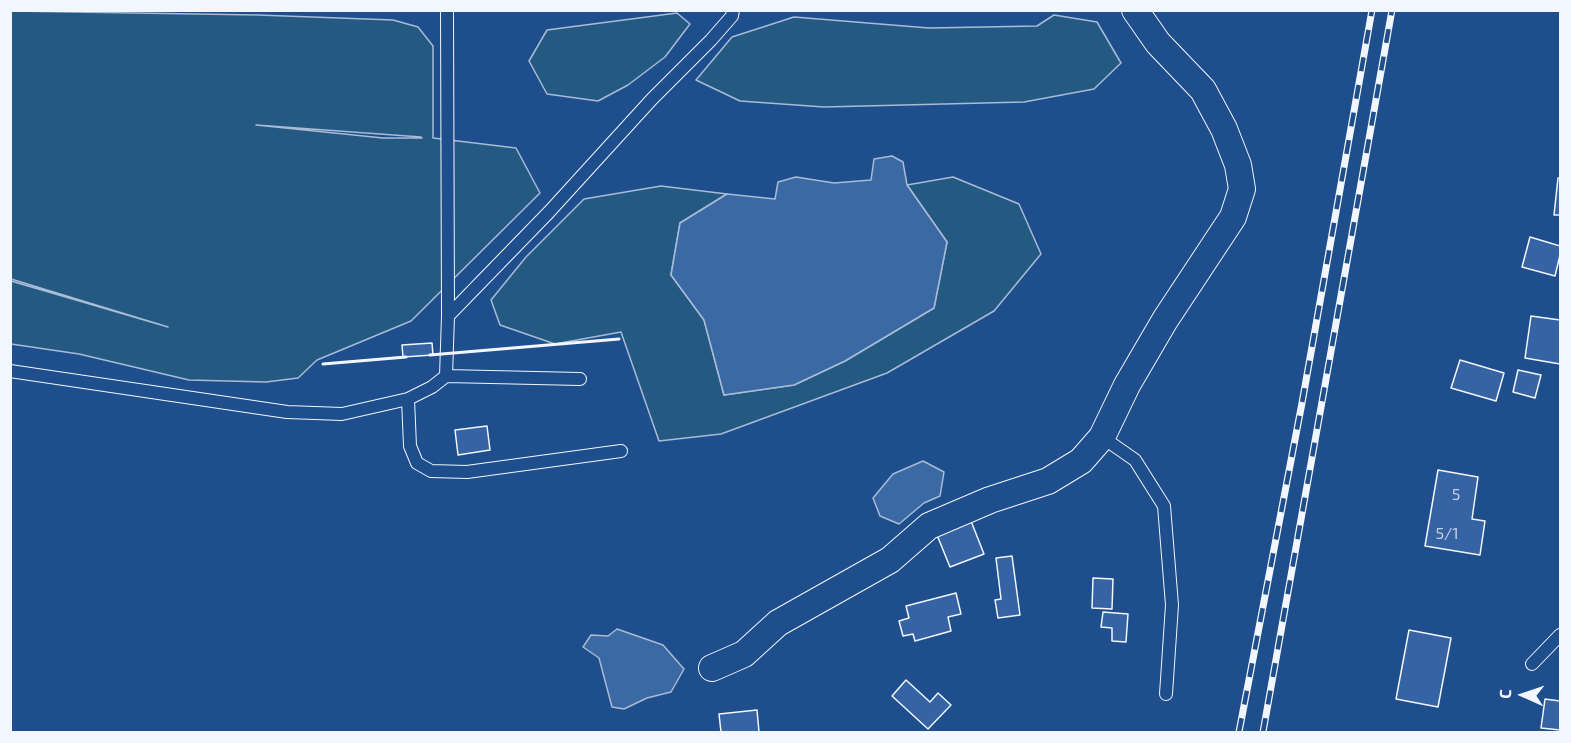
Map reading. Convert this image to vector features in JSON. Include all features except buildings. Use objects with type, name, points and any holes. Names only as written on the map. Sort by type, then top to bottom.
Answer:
[{"type":"street","points":[[712,668],[744,654],[778,623],[890,560],[929,526],[990,500],[1048,481],[1081,461],[1102,437],[1127,386],[1165,320],[1233,217],[1242,189],[1238,165],[1224,129],[1203,90],[1158,43],[1135,10]]},
{"type":"lane","points":[[446,376],[448,316],[447,10]]},
{"type":"lane","points":[[448,316],[549,212],[652,99],[711,40],[732,16],[733,10]]},
{"type":"lane","points":[[10,371],[286,412],[342,414],[408,399],[432,387],[446,376],[580,379]]},
{"type":"lane","points":[[408,399],[410,446],[417,463],[431,471],[467,472],[621,451]]},
{"type":"lane","points":[[1102,437],[1135,460],[1164,506],[1172,605],[1166,694]]},
{"type":"lane","points":[[1532,664],[1560,635]]},
{"type":"shaded area","points":[[11,11],[258,15],[393,20],[418,27],[433,46],[433,138],[516,148],[540,193],[411,321],[317,360],[298,378],[266,382],[189,380],[79,354],[11,344],[11,281],[168,327],[11,279]],"holes":[[[256,125],[421,137],[383,138]]]},
{"type":"shaded area","points":[[677,13],[690,24],[665,57],[628,85],[598,101],[547,94],[529,61],[547,30]]},
{"type":"shaded area","points":[[1054,15],[1097,22],[1121,63],[1094,89],[1024,102],[824,107],[740,101],[696,80],[732,37],[794,17],[929,28],[1037,26]]},
{"type":"shaded area","points":[[892,156],[903,162],[907,185],[947,242],[934,308],[845,361],[794,385],[724,395],[704,320],[671,275],[680,223],[727,194],[775,199],[778,182],[796,177],[834,183],[871,180],[874,159]]},
{"type":"shaded area","points":[[953,177],[1019,204],[1041,254],[994,311],[887,373],[721,434],[659,441],[621,332],[555,344],[500,325],[491,300],[526,257],[584,199],[661,186],[727,194],[680,223],[671,275],[704,320],[724,395],[794,385],[845,361],[934,308],[947,242],[907,185]]},
{"type":"shaded area","points":[[923,461],[944,472],[940,496],[924,503],[899,524],[880,516],[873,498],[893,474]]},
{"type":"shaded area","points":[[617,629],[663,645],[684,669],[671,692],[647,698],[624,709],[612,707],[599,658],[583,647],[591,635],[608,636]]},
{"type":"railway","points":[[1239,732],[1302,403],[1372,10]]},
{"type":"railway","points":[[1263,732],[1392,10]]},
{"type":"wall","points":[[430,355],[619,339]]},
{"type":"wall","points":[[323,364],[406,357]]}]
